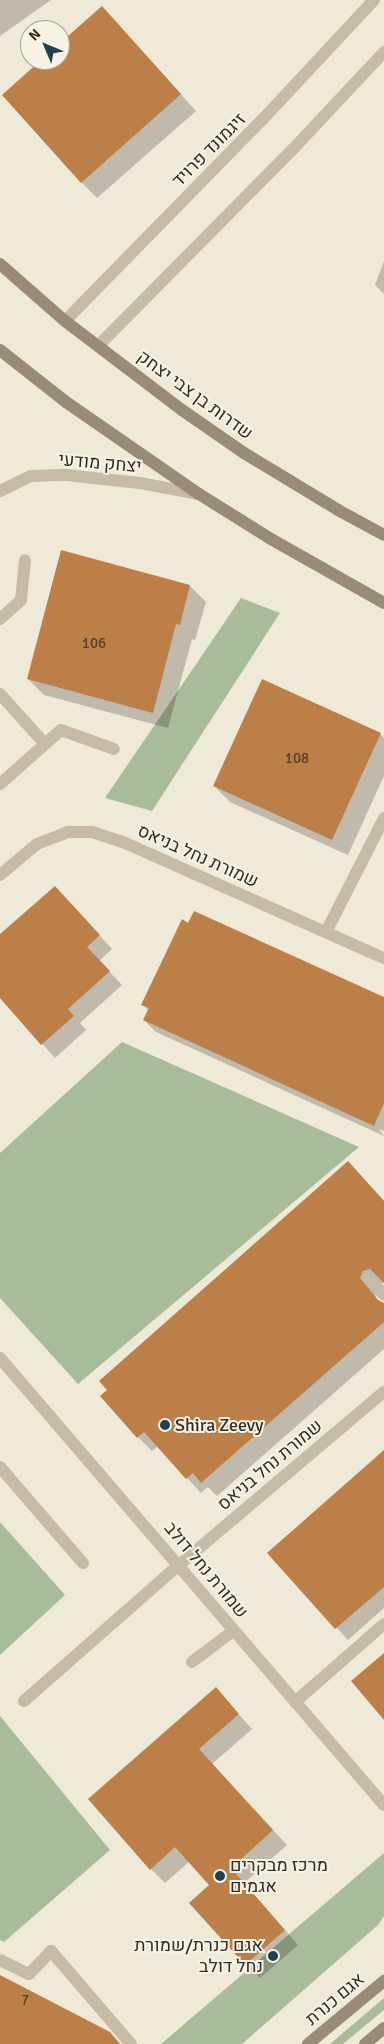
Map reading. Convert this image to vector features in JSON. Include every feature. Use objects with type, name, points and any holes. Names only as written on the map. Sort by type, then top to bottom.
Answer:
[{"type":"main road","name":"שדרות בן צבי יצחק","points":[[0,264],[65,321],[182,410],[244,452],[338,510],[384,535]]},
{"type":"main road","points":[[0,350],[82,414],[199,494],[271,539],[384,603]]},
{"type":"main road","name":"אגם כנרת","points":[[308,2044],[384,1981]]},
{"type":"main road","points":[[365,2044],[384,2028]]},
{"type":"street","points":[[374,0],[384,7]]},
{"type":"street","name":"זיגמונד פרויד","points":[[65,321],[263,120],[374,0]]},
{"type":"street","points":[[98,346],[293,149],[384,52]]},
{"type":"street","name":"יצחק מודעי","points":[[0,491],[31,476],[66,475],[140,483],[199,494]]},
{"type":"street","points":[[0,619],[21,600],[25,560]]},
{"type":"street","points":[[0,694],[45,744]]},
{"type":"street","points":[[0,784],[61,730],[114,749]]},
{"type":"street","points":[[326,932],[384,818]]},
{"type":"street","name":"שמורת נחל בניאס","points":[[0,875],[37,844],[68,832],[92,832],[123,842],[384,958]]},
{"type":"street","points":[[368,1277],[384,1295]]},
{"type":"street","name":"שמורת נחל דולב","points":[[0,1358],[384,1805]]},
{"type":"street","name":"שמורת נחל בניאס","points":[[24,1701],[179,1565],[384,1392]]},
{"type":"street","points":[[0,1467],[83,1563]]},
{"type":"street","points":[[295,1702],[384,1624]]},
{"type":"street","points":[[192,1662],[233,1630]]},
{"type":"street","points":[[0,1960],[29,1974],[51,1951],[131,2044]]},
{"type":"green space","points":[[241,598],[280,613],[152,811],[105,798]]},
{"type":"green space","points":[[122,1042],[359,1147],[78,1384],[0,1298],[0,1153]]},
{"type":"green space","points":[[0,1522],[65,1595],[0,1655]]},
{"type":"green space","points":[[0,1716],[110,1850],[4,1942],[0,1940]]},
{"type":"green space","points":[[384,1853],[384,1916],[378,1925],[242,2044],[161,2044]]},
{"type":"green space","points":[[384,1998],[384,2010],[343,2044],[330,2044]]},
{"type":"building","points":[[102,6],[181,94],[81,183],[2,95],[30,70],[70,70],[70,34]]},
{"type":"building","points":[[61,550],[190,585],[180,625],[176,624],[153,713],[27,679]]},
{"type":"building","points":[[262,679],[381,733],[332,840],[213,786]]},
{"type":"building","points":[[55,886],[100,935],[87,947],[110,971],[68,1009],[74,1016],[41,1045],[0,998],[0,934]]},
{"type":"building","points":[[194,911],[384,997],[384,1103],[374,1126],[143,1020],[149,1008],[141,1005],[182,919],[188,923]]},
{"type":"building","points":[[348,1161],[384,1201],[384,1283],[370,1269],[363,1271],[360,1278],[378,1300],[384,1303],[384,1322],[201,1483],[193,1473],[186,1479],[144,1432],[137,1438],[100,1396],[107,1390],[99,1381]]},
{"type":"building","points":[[384,1450],[384,1587],[335,1629],[267,1553]]},
{"type":"building","points":[[384,1653],[384,1720],[351,1681]]},
{"type":"building","points":[[216,1687],[239,1714],[199,1749],[273,1830],[231,1868],[285,1930],[245,1965],[189,1903],[209,1885],[175,1847],[150,1870],[88,1799]]},
{"type":"building","points":[[0,1975],[110,2032],[120,2044],[0,2044]]},
{"type":"place","name":"Shira Zeevy","points":[[165,1425]]},
{"type":"place","name":"מרכז מבקרים אגמים","points":[[220,1876]]},
{"type":"place","name":"אגם כנרת/שמורת נחל דולב","points":[[273,1956]]}]
